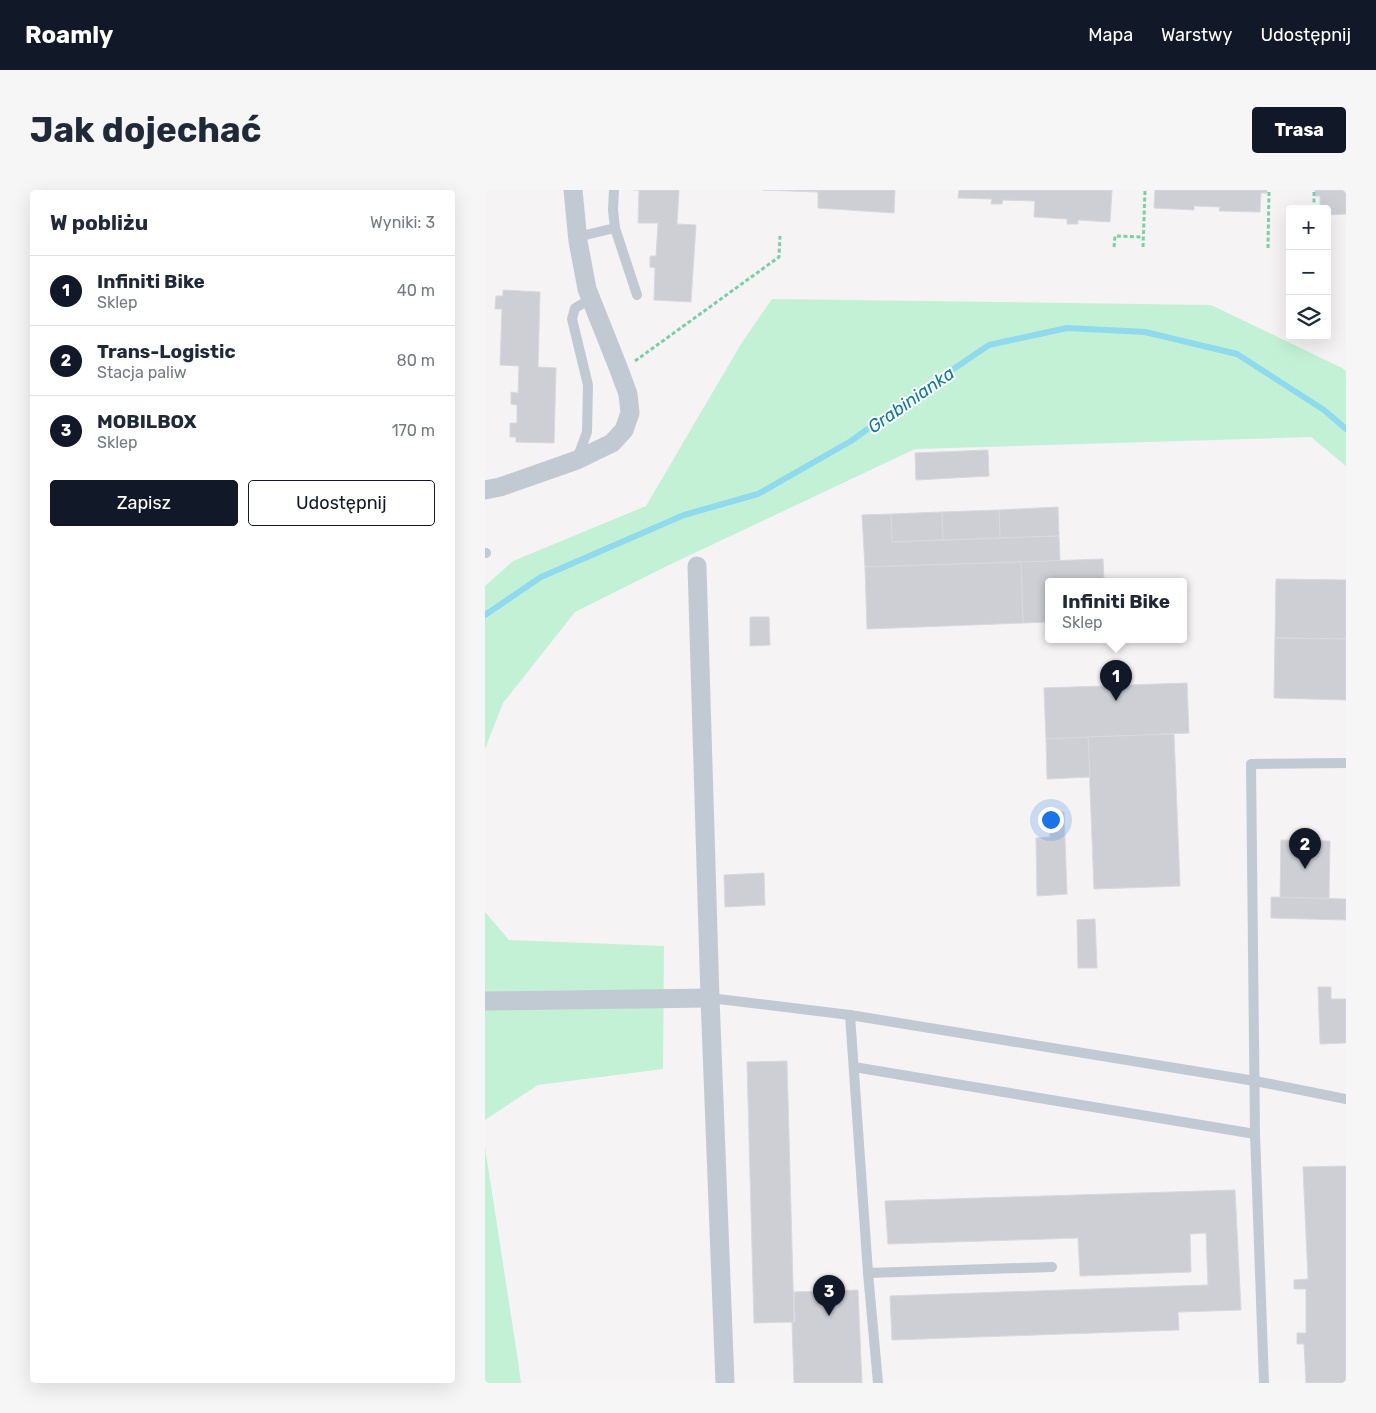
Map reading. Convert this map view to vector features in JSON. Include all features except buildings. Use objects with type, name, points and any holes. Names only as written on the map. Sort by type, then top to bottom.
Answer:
[{"type":"street","points":[[485,490],[500,487],[577,460],[612,442],[624,430],[630,413],[628,394],[587,289],[577,237],[573,190]]},
{"type":"street","points":[[697,566],[710,998],[725,1383]]},
{"type":"street","points":[[485,1001],[710,998]]},
{"type":"lane","points":[[614,190],[613,210],[615,228],[637,295]]},
{"type":"lane","points":[[577,237],[615,228]]},
{"type":"lane","points":[[577,460],[587,432],[588,385],[572,319],[575,308],[591,299]]},
{"type":"lane","points":[[1264,1383],[1255,1134],[1251,764],[1346,763]]},
{"type":"lane","points":[[710,998],[850,1015],[1255,1081],[1346,1099]]},
{"type":"lane","points":[[850,1015],[868,1273],[878,1383]]},
{"type":"lane","points":[[854,1067],[1255,1134]]},
{"type":"lane","points":[[868,1273],[1052,1267]]},
{"type":"path","points":[[1143,247],[1145,190]]},
{"type":"path","points":[[1268,248],[1269,190]]},
{"type":"path","points":[[1314,190],[1314,205]]},
{"type":"path","points":[[618,367],[636,361],[779,257],[780,236]]},
{"type":"path","points":[[1114,247],[1115,236],[1143,237]]},
{"type":"green space","points":[[772,299],[1211,305],[1346,371],[1346,466],[1311,437],[915,449],[669,565],[575,612],[503,703],[485,749],[485,586],[513,561],[646,506],[741,344]]},
{"type":"green space","points":[[485,912],[509,940],[664,946],[663,1069],[538,1085],[485,1120]]},
{"type":"green space","points":[[485,1147],[518,1361],[521,1383],[485,1383]]},
{"type":"waterway","name":"Grabinianka","points":[[485,615],[541,577],[684,515],[758,494],[851,441],[989,345],[1067,328],[1145,332],[1237,354],[1324,410],[1346,429]]},
{"type":"place","name":"Infiniti Bike","points":[[1116,701]]},
{"type":"place","name":"Trans-Logistic","points":[[1305,869]]},
{"type":"place","name":"MOBILBOX","points":[[829,1316]]}]
